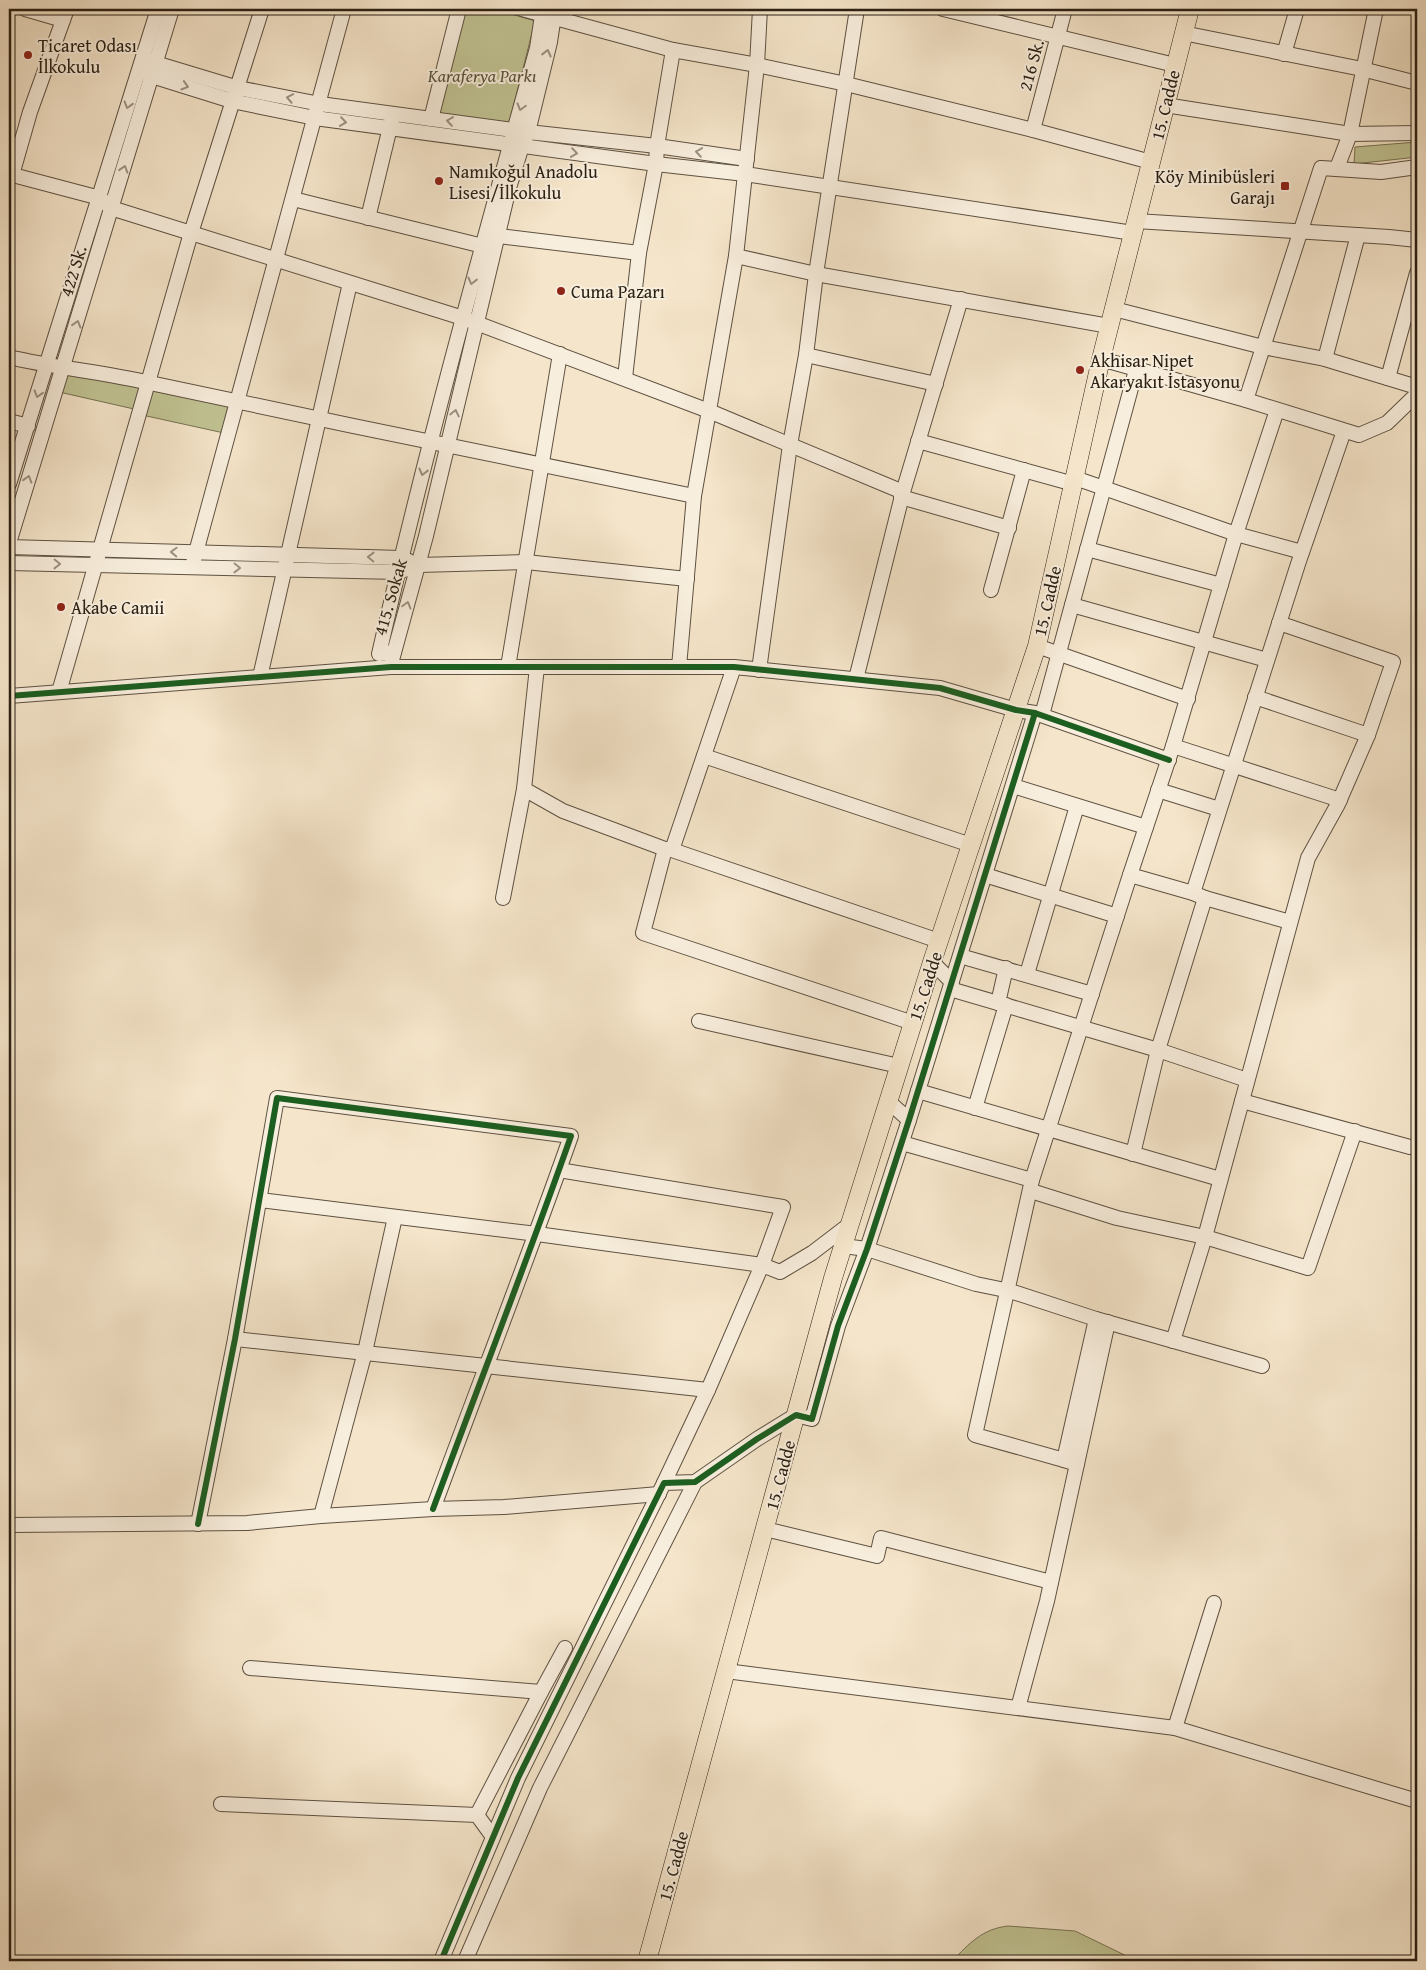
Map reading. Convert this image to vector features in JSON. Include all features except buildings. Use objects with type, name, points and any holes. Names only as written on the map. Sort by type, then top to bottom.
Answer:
[{"type":"main road","name":"15. Cadde","points":[[647,1961],[843,1246],[932,962],[1037,646],[1101,359],[1190,9]]},
{"type":"street","points":[[25,9],[65,15],[10,174],[100,198],[112,208],[470,321],[709,411],[902,495],[1008,528]]},
{"type":"street","name":"422 Sk.","points":[[9,543],[112,208],[147,67],[158,9]]},
{"type":"street","name":"422 Sk.","points":[[9,484],[100,198],[147,67],[172,9]]},
{"type":"street","points":[[59,692],[191,233],[262,9]]},
{"type":"street","points":[[192,567],[236,402],[320,104],[344,9]]},
{"type":"street","points":[[431,119],[459,9]]},
{"type":"street","points":[[522,9],[549,12],[673,50],[846,84],[1033,130],[1151,162]]},
{"type":"street","points":[[680,667],[694,496],[736,256],[757,65],[760,9]]},
{"type":"street","points":[[759,670],[790,445],[806,355],[816,274],[857,9]]},
{"type":"street","points":[[943,9],[1176,65]]},
{"type":"street","name":"216 Sk.","points":[[1033,130],[1065,9]]},
{"type":"street","points":[[1284,54],[1297,9]]},
{"type":"street","points":[[1337,168],[1350,134],[1376,9]]},
{"type":"street","name":"415. Sokak","points":[[470,321],[430,442],[379,654],[394,652],[419,565],[447,446],[470,321],[521,131],[537,48],[549,12]]},
{"type":"street","points":[[1183,33],[1362,69],[1417,83]]},
{"type":"street","points":[[625,378],[639,253],[656,164],[657,146],[673,50]]},
{"type":"street","points":[[147,67],[315,118],[1134,227],[1300,232],[1417,240]]},
{"type":"street","points":[[235,94],[521,131],[657,146],[747,159]]},
{"type":"street","points":[[1165,106],[1350,134],[1417,133]]},
{"type":"street","points":[[368,218],[393,114]]},
{"type":"street","points":[[1246,400],[1321,168],[1381,172],[1417,167]]},
{"type":"street","points":[[293,199],[368,218],[490,242],[639,253]]},
{"type":"street","points":[[1325,359],[1358,235]]},
{"type":"street","points":[[736,256],[816,274],[961,299],[1112,317],[1325,359],[1417,387]]},
{"type":"street","points":[[1388,378],[1417,273]]},
{"type":"street","points":[[260,677],[350,282]]},
{"type":"street","points":[[856,679],[902,495],[961,299]]},
{"type":"street","points":[[508,667],[560,354]]},
{"type":"street","points":[[806,355],[936,384]]},
{"type":"street","points":[[9,357],[47,366],[64,367],[148,382],[236,402],[694,496]]},
{"type":"street","points":[[1101,359],[1246,400],[1359,436],[1387,423],[1417,394]]},
{"type":"street","points":[[9,1525],[247,1524],[321,1516],[504,1507],[661,1489],[695,1482],[757,1439],[796,1415],[812,1419],[838,1326],[902,1143],[1013,786],[1059,655],[1136,370]]},
{"type":"street","points":[[1077,1464],[975,1435],[1031,1185],[1171,753],[1236,534],[1277,410]]},
{"type":"street","points":[[9,421],[28,426]]},
{"type":"street","points":[[1133,1154],[1219,809],[1302,552],[1344,431]]},
{"type":"street","points":[[918,441],[1024,470],[1104,487],[1236,534],[1302,552]]},
{"type":"street","points":[[991,590],[1024,470]]},
{"type":"street","points":[[9,547],[196,553],[398,572],[419,565],[526,562],[687,578]]},
{"type":"street","points":[[1087,549],[1221,585]]},
{"type":"street","points":[[9,563],[192,567],[401,558],[419,565]]},
{"type":"street","points":[[1072,605],[1267,660]]},
{"type":"street","points":[[1173,1341],[1205,1236],[1308,858],[1340,800],[1368,735],[1393,662],[1279,623]]},
{"type":"street","points":[[1037,646],[1188,699]]},
{"type":"street","points":[[391,667],[394,652]]},
{"type":"street","points":[[9,696],[391,667],[734,667],[940,688],[1016,710],[1039,714],[1171,753],[1234,765],[1340,800]]},
{"type":"street","points":[[503,898],[524,788],[537,667]]},
{"type":"street","points":[[734,667],[704,756],[668,849],[643,933],[913,1023]]},
{"type":"street","points":[[1255,697],[1368,735]]},
{"type":"street","points":[[704,756],[971,845]]},
{"type":"street","points":[[1013,786],[1146,827]]},
{"type":"street","points":[[524,788],[563,811],[668,849],[939,941]]},
{"type":"street","points":[[1158,790],[1219,809]]},
{"type":"street","points":[[1027,974],[1077,806]]},
{"type":"street","points":[[985,875],[1117,916]]},
{"type":"street","points":[[1130,875],[1290,922]]},
{"type":"street","points":[[960,956],[1092,994]]},
{"type":"street","points":[[932,962],[951,986],[1002,1004],[1158,1050],[1247,1080]]},
{"type":"street","points":[[975,1108],[1002,1004],[1006,968]]},
{"type":"street","points":[[699,1021],[899,1066]]},
{"type":"street","points":[[918,1090],[1220,1179]]},
{"type":"street","points":[[198,1524],[235,1339],[276,1098],[571,1136],[537,1234],[433,1509]]},
{"type":"street","points":[[888,1101],[909,1120]]},
{"type":"street","points":[[1242,1101],[1410,1147]]},
{"type":"street","points":[[902,1143],[1031,1185],[1117,1218],[1205,1236],[1308,1268],[1355,1131]]},
{"type":"street","points":[[441,1961],[518,1778],[708,1390],[762,1265],[783,1207],[559,1170]]},
{"type":"street","points":[[260,1200],[537,1234],[762,1265],[780,1272],[812,1253],[850,1224]]},
{"type":"street","points":[[321,1516],[364,1352],[394,1216]]},
{"type":"street","points":[[843,1246],[866,1249],[976,1284],[1007,1290],[1102,1321],[1262,1366]]},
{"type":"street","points":[[1064,1460],[1102,1321]]},
{"type":"street","points":[[1018,1708],[1051,1582],[1077,1464],[1102,1321]]},
{"type":"street","points":[[235,1339],[708,1390]]},
{"type":"street","points":[[465,1961],[540,1788],[695,1482]]},
{"type":"street","points":[[765,1529],[877,1556],[881,1538],[1051,1582]]},
{"type":"street","points":[[1175,1728],[1214,1603]]},
{"type":"street","points":[[477,1815],[565,1648]]},
{"type":"street","points":[[250,1668],[541,1692]]},
{"type":"street","points":[[726,1671],[1175,1728],[1417,1801]]},
{"type":"street","points":[[221,1804],[477,1815]]},
{"type":"street","points":[[477,1815],[493,1837]]},
{"type":"green space","name":"Karaferya Parkı","points":[[459,9],[494,9],[535,21],[509,124],[432,114]]},
{"type":"green space","points":[[1417,142],[1417,157],[1354,164],[1355,147]]},
{"type":"green space","points":[[65,371],[141,385],[134,409],[59,392]]},
{"type":"green space","points":[[150,387],[231,405],[224,433],[142,415]]},
{"type":"green space","points":[[1008,1926],[1075,1931],[1137,1961],[952,1961],[977,1938],[991,1930]]},
{"type":"cycle path","points":[[9,696],[391,667],[734,667],[940,688],[1016,710],[1035,713],[1169,760]]},
{"type":"cycle path","points":[[441,1961],[518,1778],[664,1483],[695,1482],[757,1439],[796,1415],[812,1419],[838,1326],[867,1249],[909,1120],[1035,713]]},
{"type":"cycle path","points":[[198,1524],[235,1339],[277,1098],[571,1136],[433,1509]]},
{"type":"place","name":"Ticaret Odası İlkokulu","points":[[28,55]]},
{"type":"place","name":"Namıkoğul Anadolu Lisesi/İlkokulu","points":[[439,181]]},
{"type":"place","name":"Köy Minibüsleri Garajı","points":[[1285,186]]},
{"type":"place","name":"Cuma Pazarı","points":[[561,291]]},
{"type":"place","name":"Akhisar Nipet Akaryakıt İstasyonu","points":[[1080,370]]},
{"type":"place","name":"Akabe Camii","points":[[61,607]]}]
